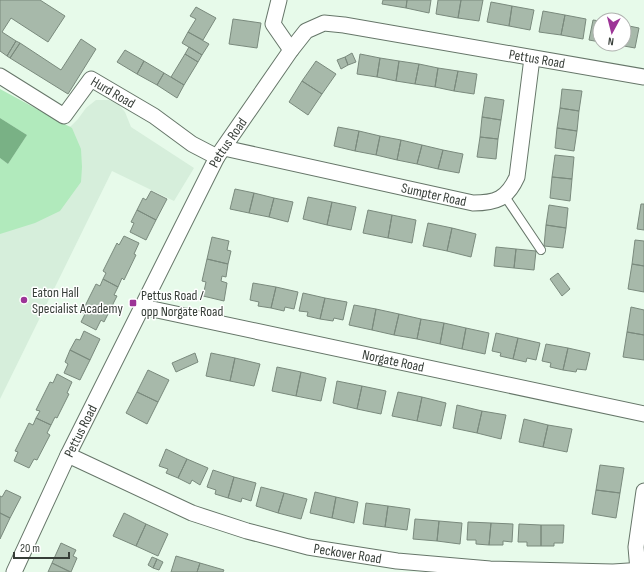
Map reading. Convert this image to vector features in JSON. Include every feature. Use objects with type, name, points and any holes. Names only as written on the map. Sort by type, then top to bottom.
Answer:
[{"type":"street","points":[[279,0],[273,24],[291,50]]},
{"type":"street","name":"Pettus Road","points":[[14,572],[68,455],[143,307],[192,205],[220,153],[291,50],[306,31],[324,23],[344,25],[644,77]]},
{"type":"street","name":"Sumpter Road","points":[[220,153],[473,203],[488,203],[501,198],[512,188],[517,177],[532,58]]},
{"type":"street","name":"Hurd Road","points":[[0,76],[64,116],[91,79],[154,116],[192,144],[220,153]]},
{"type":"street","name":"Norgate Road","points":[[143,307],[644,414]]},
{"type":"street","name":"Peckover Road","points":[[68,455],[192,512],[247,531],[308,546],[397,561],[490,569],[613,572],[641,570]]},
{"type":"street","points":[[641,570],[636,547],[644,491]]},
{"type":"lane","points":[[504,195],[541,250]]},
{"type":"shaded area","points":[[0,89],[72,128],[81,149],[82,167],[81,182],[60,211],[35,223],[0,234],[0,158],[8,164],[27,135],[0,118]]},
{"type":"shaded area","name":"Eaton Hall Specialist Academy","points":[[0,97],[63,128],[71,126],[86,108],[96,100],[109,100],[118,104],[125,112],[131,127],[194,168],[174,201],[112,171],[0,399]]},
{"type":"shaded area","points":[[0,118],[27,135],[8,164],[0,158]]},
{"type":"building","points":[[0,0],[40,0],[65,16],[48,42],[11,18],[2,32],[16,41],[7,56],[0,51]]},
{"type":"building","points":[[383,0],[407,0],[406,8],[382,4]]},
{"type":"building","points":[[407,0],[431,0],[429,13],[406,8]]},
{"type":"building","points":[[438,0],[461,0],[458,18],[436,14]]},
{"type":"building","points":[[461,0],[483,0],[479,21],[458,18]]},
{"type":"building","points":[[491,2],[512,6],[509,26],[487,22]]},
{"type":"building","points":[[512,6],[534,10],[530,30],[509,26]]},
{"type":"building","points":[[196,7],[216,18],[203,40],[188,32],[196,19],[190,16]]},
{"type":"building","points":[[543,11],[565,15],[561,35],[539,32]]},
{"type":"building","points":[[565,15],[586,19],[583,39],[561,35]]},
{"type":"building","points":[[233,19],[261,23],[257,48],[229,44]]},
{"type":"building","points":[[592,25],[592,41],[589,40]]},
{"type":"building","points":[[632,27],[639,28],[635,48],[632,47]]},
{"type":"building","points":[[188,32],[209,44],[202,55],[182,43]]},
{"type":"building","points":[[81,39],[96,49],[68,94],[10,58],[20,43],[61,70]]},
{"type":"building","points":[[16,41],[20,43],[10,58],[7,56]]},
{"type":"building","points":[[189,47],[202,55],[198,62],[185,54]]},
{"type":"building","points":[[125,50],[144,61],[137,74],[117,62]]},
{"type":"building","points":[[352,53],[356,62],[348,65],[345,57]]},
{"type":"building","points":[[185,54],[198,62],[184,85],[171,77]]},
{"type":"building","points":[[360,54],[380,58],[377,77],[357,74]]},
{"type":"building","points":[[345,57],[348,65],[341,69],[337,60]]},
{"type":"building","points":[[380,58],[399,61],[396,81],[377,77]]},
{"type":"building","points":[[144,61],[164,73],[157,85],[137,74]]},
{"type":"building","points":[[316,61],[336,74],[322,94],[302,81]]},
{"type":"building","points":[[399,61],[419,64],[415,84],[396,81]]},
{"type":"building","points":[[419,64],[438,68],[435,87],[415,84]]},
{"type":"building","points":[[438,68],[458,71],[454,91],[435,87]]},
{"type":"building","points":[[458,71],[477,74],[474,94],[454,91]]},
{"type":"building","points":[[164,73],[184,85],[177,98],[157,85]]},
{"type":"building","points":[[302,81],[322,94],[308,115],[289,102]]},
{"type":"building","points":[[562,89],[582,91],[579,111],[560,108]]},
{"type":"building","points":[[485,97],[504,100],[501,120],[482,117]]},
{"type":"building","points":[[560,108],[579,111],[577,131],[557,128]]},
{"type":"building","points":[[482,117],[501,120],[498,139],[480,137]]},
{"type":"building","points":[[338,127],[359,131],[355,151],[334,146]]},
{"type":"building","points":[[557,128],[577,131],[574,151],[555,148]]},
{"type":"building","points":[[359,131],[380,136],[376,155],[355,151]]},
{"type":"building","points":[[380,136],[401,140],[397,160],[376,155]]},
{"type":"building","points":[[480,137],[498,139],[496,159],[477,157]]},
{"type":"building","points":[[401,140],[422,145],[417,164],[397,160]]},
{"type":"building","points":[[422,145],[443,150],[438,169],[417,164]]},
{"type":"building","points":[[443,150],[463,154],[459,173],[438,169]]},
{"type":"building","points":[[555,155],[574,157],[572,179],[552,177]]},
{"type":"building","points":[[552,177],[572,179],[570,201],[550,198]]},
{"type":"building","points":[[235,189],[254,193],[249,213],[230,209]]},
{"type":"building","points":[[151,191],[167,199],[156,220],[137,210],[143,198],[146,200]]},
{"type":"building","points":[[254,193],[274,198],[269,217],[249,213]]},
{"type":"building","points":[[308,197],[332,202],[327,225],[303,219]]},
{"type":"building","points":[[274,198],[293,202],[288,222],[269,217]]},
{"type":"building","points":[[332,202],[356,207],[351,230],[327,225]]},
{"type":"building","points":[[641,204],[644,204],[644,230],[637,229]]},
{"type":"building","points":[[549,205],[568,208],[566,228],[546,225]]},
{"type":"building","points":[[137,210],[156,220],[146,240],[130,232],[134,223],[131,222]]},
{"type":"building","points":[[368,210],[392,215],[388,238],[363,233]]},
{"type":"building","points":[[392,215],[416,220],[412,243],[388,238]]},
{"type":"building","points":[[428,223],[452,228],[447,251],[423,246]]},
{"type":"building","points":[[546,225],[566,228],[563,248],[544,246]]},
{"type":"building","points":[[452,228],[476,234],[471,257],[447,251]]},
{"type":"building","points":[[124,236],[139,243],[134,254],[136,255],[124,280],[122,278],[118,287],[103,279],[106,273],[103,271],[117,243],[119,245]]},
{"type":"building","points":[[212,237],[229,241],[227,250],[231,251],[228,264],[207,259]]},
{"type":"building","points":[[635,240],[644,241],[644,266],[632,264]]},
{"type":"building","points":[[496,247],[516,249],[514,268],[494,266]]},
{"type":"building","points":[[516,249],[536,251],[534,270],[514,268]]},
{"type":"building","points":[[207,259],[228,264],[226,277],[222,276],[221,281],[227,283],[224,301],[203,296],[206,282],[202,281]]},
{"type":"building","points":[[632,264],[644,266],[644,292],[628,289]]},
{"type":"building","points":[[558,273],[570,289],[562,296],[550,279]]},
{"type":"building","points":[[103,279],[118,287],[114,295],[117,296],[104,322],[101,320],[96,330],[81,322],[85,314],[82,312],[96,284],[100,286]]},
{"type":"building","points":[[253,283],[276,287],[271,308],[258,306],[259,302],[250,300]]},
{"type":"building","points":[[276,287],[298,292],[294,309],[285,307],[284,311],[271,308]]},
{"type":"building","points":[[303,293],[325,298],[320,319],[307,316],[308,312],[299,311]]},
{"type":"building","points":[[325,298],[347,302],[343,320],[334,318],[333,321],[320,319]]},
{"type":"building","points":[[354,305],[376,309],[372,330],[349,325]]},
{"type":"building","points":[[631,307],[644,310],[644,335],[627,332]]},
{"type":"building","points":[[376,309],[399,314],[394,335],[372,330]]},
{"type":"building","points":[[399,314],[421,319],[417,339],[394,335]]},
{"type":"building","points":[[421,319],[444,323],[440,344],[417,339]]},
{"type":"building","points":[[444,323],[466,328],[462,349],[440,344]]},
{"type":"building","points":[[466,328],[489,333],[485,354],[462,349]]},
{"type":"building","points":[[84,331],[100,339],[90,360],[70,350],[76,339],[80,340]]},
{"type":"building","points":[[627,332],[644,335],[644,360],[623,357]]},
{"type":"building","points":[[496,333],[518,338],[513,359],[500,356],[501,353],[492,351]]},
{"type":"building","points":[[518,338],[540,343],[536,360],[527,358],[526,362],[513,359]]},
{"type":"building","points":[[546,344],[568,348],[563,370],[550,367],[551,363],[542,361]]},
{"type":"building","points":[[568,348],[590,353],[586,370],[577,369],[576,372],[563,370]]},
{"type":"building","points":[[70,350],[90,360],[80,380],[64,373],[68,364],[65,362]]},
{"type":"building","points":[[195,353],[198,362],[176,372],[172,363]]},
{"type":"building","points":[[211,353],[235,358],[230,381],[206,376]]},
{"type":"building","points":[[235,358],[260,364],[254,386],[230,381]]},
{"type":"building","points":[[277,367],[301,372],[296,396],[272,391]]},
{"type":"building","points":[[148,370],[169,380],[158,402],[137,392]]},
{"type":"building","points":[[301,372],[326,378],[321,401],[296,396]]},
{"type":"building","points":[[57,374],[72,382],[67,393],[69,394],[57,418],[55,417],[51,425],[36,418],[40,411],[36,410],[50,382],[53,383]]},
{"type":"building","points":[[337,381],[362,386],[357,409],[333,403]]},
{"type":"building","points":[[362,386],[386,391],[381,414],[357,409]]},
{"type":"building","points":[[137,392],[158,402],[147,424],[126,413]]},
{"type":"building","points":[[398,392],[422,397],[417,421],[392,416]]},
{"type":"building","points":[[422,397],[446,403],[441,426],[417,421]]},
{"type":"building","points":[[457,405],[482,411],[477,433],[453,428]]},
{"type":"building","points":[[482,411],[506,415],[501,439],[477,433]]},
{"type":"building","points":[[36,418],[51,425],[47,433],[50,435],[37,460],[34,459],[29,468],[14,461],[18,452],[15,451],[29,423],[33,425]]},
{"type":"building","points":[[524,419],[548,425],[543,447],[519,442]]},
{"type":"building","points":[[548,425],[572,429],[567,452],[543,447]]},
{"type":"building","points":[[166,449],[187,459],[178,478],[166,473],[168,469],[159,466]]},
{"type":"building","points":[[187,459],[208,468],[200,485],[192,480],[190,484],[178,478]]},
{"type":"building","points":[[600,465],[624,468],[620,493],[596,490]]},
{"type":"building","points":[[213,470],[234,477],[228,498],[215,494],[216,490],[207,487]]},
{"type":"building","points":[[234,477],[256,483],[251,501],[242,498],[241,502],[228,498]]},
{"type":"building","points":[[261,487],[284,493],[278,513],[256,506]]},
{"type":"building","points":[[6,490],[21,497],[10,518],[0,513],[0,496],[2,497]]},
{"type":"building","points":[[596,490],[620,493],[616,518],[592,514]]},
{"type":"building","points":[[315,492],[336,497],[332,518],[310,513]]},
{"type":"building","points":[[284,493],[307,499],[301,519],[278,513]]},
{"type":"building","points":[[336,497],[358,502],[354,523],[332,518]]},
{"type":"building","points":[[366,503],[388,506],[385,527],[363,524]]},
{"type":"building","points":[[388,506],[410,509],[407,530],[385,527]]},
{"type":"building","points":[[0,513],[10,518],[0,539]]},
{"type":"building","points":[[124,513],[146,524],[136,546],[113,536]]},
{"type":"building","points":[[415,519],[439,521],[437,541],[413,539]]},
{"type":"building","points":[[439,521],[462,523],[460,544],[437,541]]},
{"type":"building","points":[[468,522],[491,523],[489,545],[476,544],[476,540],[467,540]]},
{"type":"building","points":[[491,523],[513,524],[512,542],[503,541],[503,545],[489,545]]},
{"type":"building","points":[[146,524],[168,534],[158,556],[136,546]]},
{"type":"building","points":[[519,524],[541,525],[541,546],[527,546],[527,542],[518,542]]},
{"type":"building","points":[[541,525],[564,525],[563,543],[554,543],[554,546],[541,546]]},
{"type":"building","points":[[61,543],[76,550],[73,556],[77,558],[71,572],[52,563]]},
{"type":"building","points":[[176,556],[200,563],[197,572],[171,572]]},
{"type":"building","points":[[152,557],[157,559],[153,568],[148,565]]},
{"type":"building","points":[[157,559],[163,562],[159,570],[153,568]]},
{"type":"building","points":[[52,563],[70,572],[48,572]]},
{"type":"building","points":[[200,563],[224,570],[223,572],[197,572]]},
{"type":"place","name":"Eaton Hall Specialist Academy","points":[[24,300]]},
{"type":"place","name":"Pettus Road / opp Norgate Road","points":[[133,303]]}]
